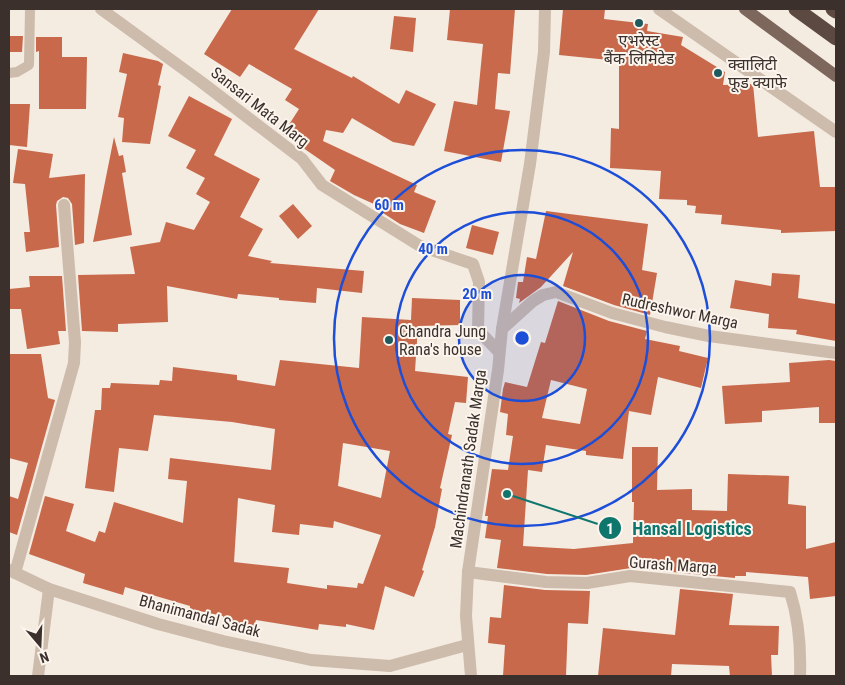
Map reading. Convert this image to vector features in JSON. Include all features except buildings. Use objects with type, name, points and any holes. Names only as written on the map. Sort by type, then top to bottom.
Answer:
[{"type":"highway","points":[[796,9],[836,38]]},
{"type":"main road","points":[[746,9],[836,76]]},
{"type":"street","name":"Sansari Mata Marg","points":[[101,9],[200,81],[302,159],[322,185],[420,246],[473,264],[479,282],[478,330],[500,352]]},
{"type":"street","name":"Machindranath Sadak Marga","points":[[471,676],[466,616],[468,572],[502,329],[530,164],[544,52],[545,9]]},
{"type":"street","points":[[659,9],[836,132]]},
{"type":"street","points":[[12,572],[74,363],[75,342],[64,205]]},
{"type":"street","name":"Rudreshwor Marga","points":[[502,329],[533,301],[556,292],[612,313],[665,327],[836,353]]},
{"type":"street","name":"Bhanimandal Sadak","points":[[12,572],[49,589],[158,624],[223,641],[311,660],[389,671],[467,645]]},
{"type":"street","name":"Gurash Marga","points":[[468,572],[546,582],[587,583],[630,576],[790,592],[798,617],[801,654],[800,676]]},
{"type":"street","points":[[38,676],[49,589]]},
{"type":"lane","points":[[9,73],[17,72],[30,65],[30,9]]},
{"type":"place","name":"एभरेस्ट बैंक लिमिटेड","points":[[639,23]]},
{"type":"place","name":"क्वालिटी फूड क्याफे","points":[[718,73]]},
{"type":"place","name":"Chandra Jung Rana's house","points":[[389,340]]},
{"type":"place","name":"Hansal Logistics","points":[[507,494]]}]
